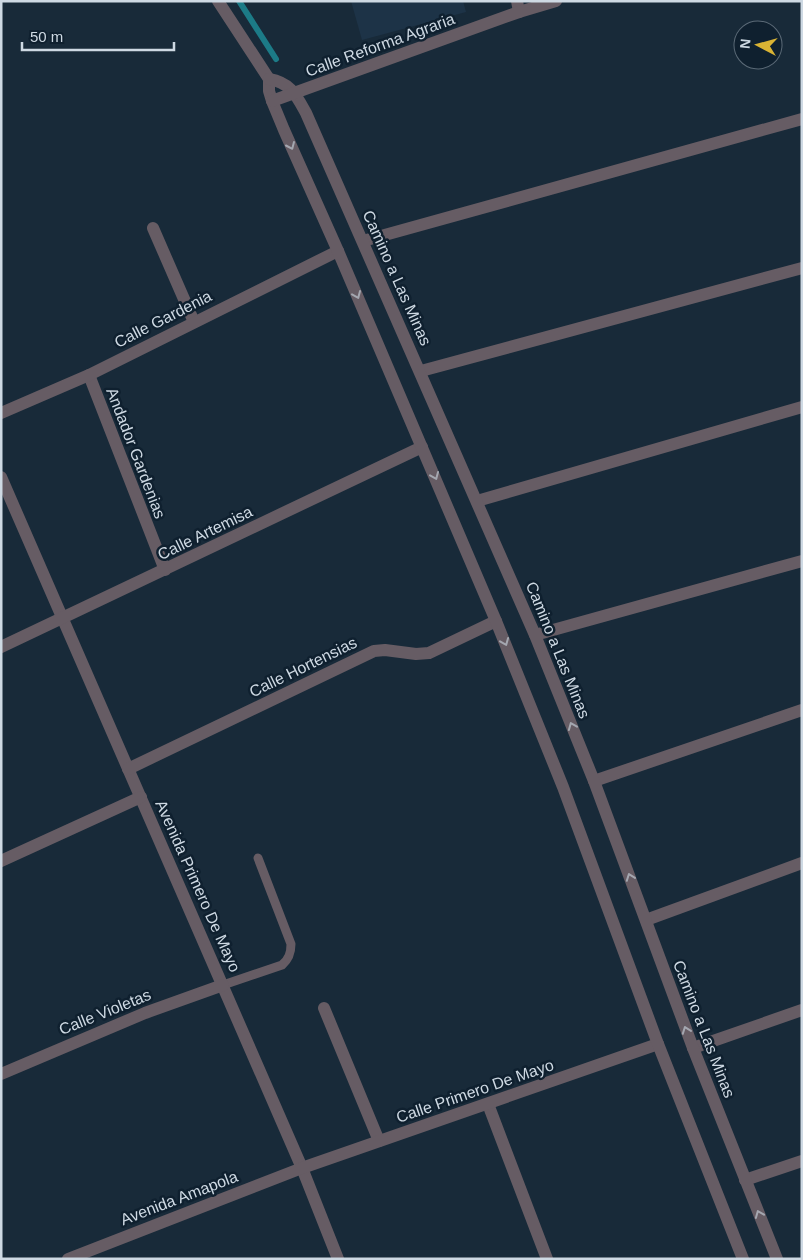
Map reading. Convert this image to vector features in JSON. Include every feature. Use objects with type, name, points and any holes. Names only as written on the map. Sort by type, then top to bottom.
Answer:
[{"type":"street","points":[[218,1],[269,79],[269,91],[284,130],[338,251],[496,621],[563,787],[658,1044],[743,1259]]},
{"type":"street","name":"Calle Reforma Agraria","points":[[272,101],[518,6],[556,1]]},
{"type":"street","points":[[269,79],[287,85],[294,92]]},
{"type":"street","name":"Camino a Las Minas","points":[[294,92],[310,120],[535,635],[594,781],[693,1048],[777,1259]]},
{"type":"street","points":[[363,241],[802,119]]},
{"type":"street","points":[[152,228],[194,322]]},
{"type":"street","name":"Calle Gardenia","points":[[1,413],[88,375],[338,251]]},
{"type":"street","points":[[421,371],[802,268]]},
{"type":"street","name":"Andador Gardenias","points":[[88,375],[165,570]]},
{"type":"street","points":[[477,501],[802,407]]},
{"type":"street","name":"Calle Artemisa","points":[[1,647],[422,447]]},
{"type":"street","name":"Avenida Primero De Mayo","points":[[1,477],[302,1168],[338,1259]]},
{"type":"street","points":[[535,635],[802,561]]},
{"type":"street","name":"Calle Hortensias","points":[[128,769],[374,652],[386,650],[416,654],[429,653],[496,621]]},
{"type":"street","points":[[594,781],[802,710]]},
{"type":"street","points":[[1,861],[141,797]]},
{"type":"street","points":[[646,920],[802,863]]},
{"type":"street","name":"Calle Violetas","points":[[1,1074],[145,1013],[223,985]]},
{"type":"street","points":[[324,1008],[379,1141]]},
{"type":"street","points":[[693,1048],[802,1010]]},
{"type":"street","name":"Calle Primero De Mayo","points":[[302,1168],[658,1044]]},
{"type":"street","points":[[488,1104],[547,1259]]},
{"type":"street","points":[[745,1180],[802,1161]]},
{"type":"street","name":"Avenida Amapola","points":[[68,1259],[302,1168]]},
{"type":"lane","points":[[223,985],[282,965],[287,961],[291,950],[291,944],[258,858]]},
{"type":"shaded area","points":[[351,1],[463,1],[466,12],[362,40]]},
{"type":"waterway","points":[[239,1],[276,59]]}]
